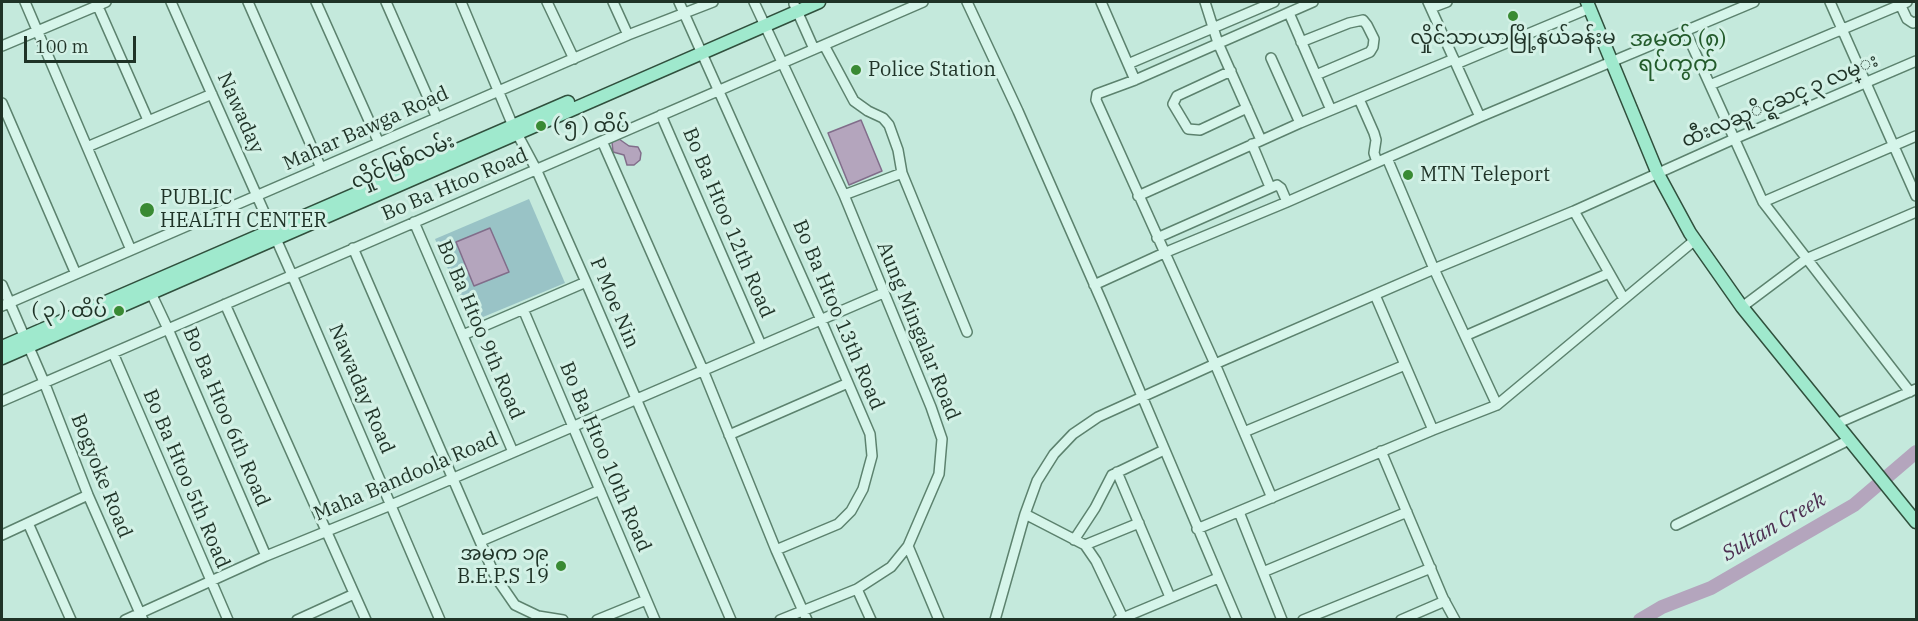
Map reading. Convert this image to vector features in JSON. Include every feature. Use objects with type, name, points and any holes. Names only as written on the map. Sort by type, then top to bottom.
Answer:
[{"type":"main road","name":"လှိုင်မြစ်လမ်း","points":[[2,358],[27,341],[701,52],[797,6],[819,2]]},
{"type":"main road","points":[[1588,5],[1658,174],[1695,240],[1742,307],[1917,522]]},
{"type":"main road","name":"လှိုင်မြစ်လမ်း","points":[[2,348],[27,341],[151,293],[274,234]]},
{"type":"street","points":[[25,2],[131,250]]},
{"type":"street","name":"Nawaday","points":[[171,2],[274,234]]},
{"type":"street","points":[[248,2],[321,168]]},
{"type":"street","points":[[316,2],[379,143]]},
{"type":"street","points":[[386,2],[437,118]]},
{"type":"street","name":"P Moe Nin","points":[[461,2],[498,92],[536,169],[586,282],[731,620]]},
{"type":"street","points":[[547,2],[574,59]]},
{"type":"street","points":[[613,2],[628,34]]},
{"type":"street","name":"Bo Ba Htoo 13th Road","points":[[680,2],[870,434],[872,456],[863,489],[845,519],[776,550]]},
{"type":"street","name":"Mahar Bawga Road","points":[[5,305],[628,34],[713,2]]},
{"type":"street","name":"Aung Mingalar Road","points":[[754,2],[844,195],[931,407],[942,440],[939,474],[908,546],[891,567],[857,589],[780,620]]},
{"type":"street","name":"Bo Ba Htoo Road","points":[[2,401],[920,2]]},
{"type":"street","points":[[967,2],[1018,111],[1237,620]]},
{"type":"street","points":[[1101,2],[1135,80]]},
{"type":"street","points":[[1205,2],[1218,44],[1247,108],[1270,187]]},
{"type":"street","points":[[1128,64],[1261,4],[1274,2]]},
{"type":"street","points":[[1272,498],[1215,364],[1096,100],[1096,94],[1135,80],[1313,2]]},
{"type":"street","points":[[1447,2],[1430,5],[1480,117]]},
{"type":"street","points":[[1094,285],[1612,60],[1754,2]]},
{"type":"street","points":[[1830,2],[1917,196]]},
{"type":"street","points":[[2,46],[100,3],[148,120]]},
{"type":"street","points":[[1710,85],[1904,3],[1907,19],[1913,23],[1917,22]]},
{"type":"street","points":[[1138,196],[1300,123],[1455,62],[1588,5]]},
{"type":"street","points":[[797,6],[813,49]]},
{"type":"street","points":[[1289,12],[1331,110]]},
{"type":"street","points":[[1301,42],[1349,23],[1363,20],[1374,39],[1370,52],[1316,75]]},
{"type":"street","points":[[1685,30],[1763,202],[1913,391],[1836,424]]},
{"type":"street","points":[[824,45],[854,101],[883,118],[889,125],[898,150],[902,173],[967,332]]},
{"type":"street","points":[[1271,58],[1300,123]]},
{"type":"street","name":"ထီးလႀူိင္ရႀင္ ၃ လမ္း","points":[[995,620],[1025,514],[1037,482],[1054,454],[1073,434],[1098,417],[1141,396],[1917,62]]},
{"type":"street","points":[[1231,71],[1177,96],[1173,104],[1188,129],[1200,130],[1247,108]]},
{"type":"street","points":[[87,147],[212,94]]},
{"type":"street","points":[[1359,99],[1376,140],[1374,153],[1382,160],[1497,405]]},
{"type":"street","points":[[2,104],[76,274]]},
{"type":"street","name":"Bo Ba Htoo 12th Road","points":[[661,115],[761,345]]},
{"type":"street","points":[[1763,202],[1917,136]]},
{"type":"street","points":[[602,141],[703,370],[807,620]]},
{"type":"street","points":[[844,195],[902,173]]},
{"type":"street","points":[[1157,238],[1270,187],[1280,185],[1287,202]]},
{"type":"street","points":[[1574,211],[1624,299]]},
{"type":"street","points":[[1742,307],[1806,259],[1917,212]]},
{"type":"street","name":"Bo Ba Htoo 9th Road","points":[[414,222],[513,452]]},
{"type":"street","name":"Nawaday Road","points":[[274,234],[441,620]]},
{"type":"street","points":[[1197,529],[1497,405],[1695,240]]},
{"type":"street","points":[[353,248],[495,576],[515,605],[538,616],[563,620]]},
{"type":"street","points":[[1465,336],[1609,273]]},
{"type":"street","points":[[463,335],[586,282]]},
{"type":"street","name":"Bogyoke Road","points":[[2,285],[5,305],[27,341],[88,495],[141,616]]},
{"type":"street","name":"Bo Ba Htoo 6th Road","points":[[151,293],[266,556]]},
{"type":"street","name":"Maha Bandoola Road","points":[[125,620],[141,616],[210,580],[391,505],[883,293]]},
{"type":"street","points":[[1375,295],[1433,430]]},
{"type":"street","points":[[225,304],[366,620]]},
{"type":"street","name":"Bo Ba Htoo 10th Road","points":[[523,309],[655,620]]},
{"type":"street","name":"Bo Ba Htoo 5th Road","points":[[113,353],[228,620]]},
{"type":"street","points":[[1244,432],[1405,364]]},
{"type":"street","points":[[729,435],[848,383]]},
{"type":"street","points":[[1676,525],[1849,440]]},
{"type":"street","points":[[1074,540],[1095,508],[1112,475],[1164,450]]},
{"type":"street","points":[[1381,451],[1445,602],[1455,620]]},
{"type":"street","points":[[1117,472],[1170,597]]},
{"type":"street","points":[[481,541],[600,490]]},
{"type":"street","points":[[2,535],[88,495]]},
{"type":"street","points":[[1239,512],[1282,620]]},
{"type":"street","points":[[1263,572],[1407,512]]},
{"type":"street","points":[[1025,514],[1085,545],[1096,561],[1122,619],[1218,578]]},
{"type":"street","points":[[28,523],[71,620]]},
{"type":"street","points":[[1085,545],[1139,523]]},
{"type":"street","points":[[908,546],[939,620]]},
{"type":"street","points":[[1303,620],[1431,568]]},
{"type":"street","points":[[857,589],[872,620]]},
{"type":"street","points":[[297,620],[354,594]]},
{"type":"street","points":[[597,620],[646,600]]},
{"type":"street","points":[[1401,620],[1445,602]]},
{"type":"shaded area","points":[[861,120],[882,171],[849,185],[828,133]]},
{"type":"shaded area","points":[[619,139],[629,146],[638,147],[641,153],[640,160],[634,165],[627,165],[624,155],[613,152],[612,142]]},
{"type":"shaded area","points":[[529,199],[565,283],[471,322],[435,239]]},
{"type":"shaded area","points":[[490,228],[509,272],[474,286],[456,242]]},
{"type":"waterway","name":"Sultan Creek","points":[[1640,620],[1662,607],[1711,588],[1854,505],[1916,452]]},
{"type":"place","name":"လှိုင်သာယာမြို့နယ်ခန်းမ","points":[[1513,16]]},
{"type":"place","name":"Police Station","points":[[856,70]]},
{"type":"place","name":"( ၅ ) ထိပ်","points":[[541,126]]},
{"type":"place","name":"MTN Teleport","points":[[1408,175]]},
{"type":"place","name":"PUBLIC HEALTH CENTER","points":[[147,210]]},
{"type":"place","name":"( ၃ ) ထိပ်","points":[[119,311]]},
{"type":"place","name":"အမက ၁၉ B.E.P.S 19","points":[[561,566]]},
{"type":"district","name":"အမှတ် (၈) ရပ်ကွက်","points":[[1678,52]]}]
